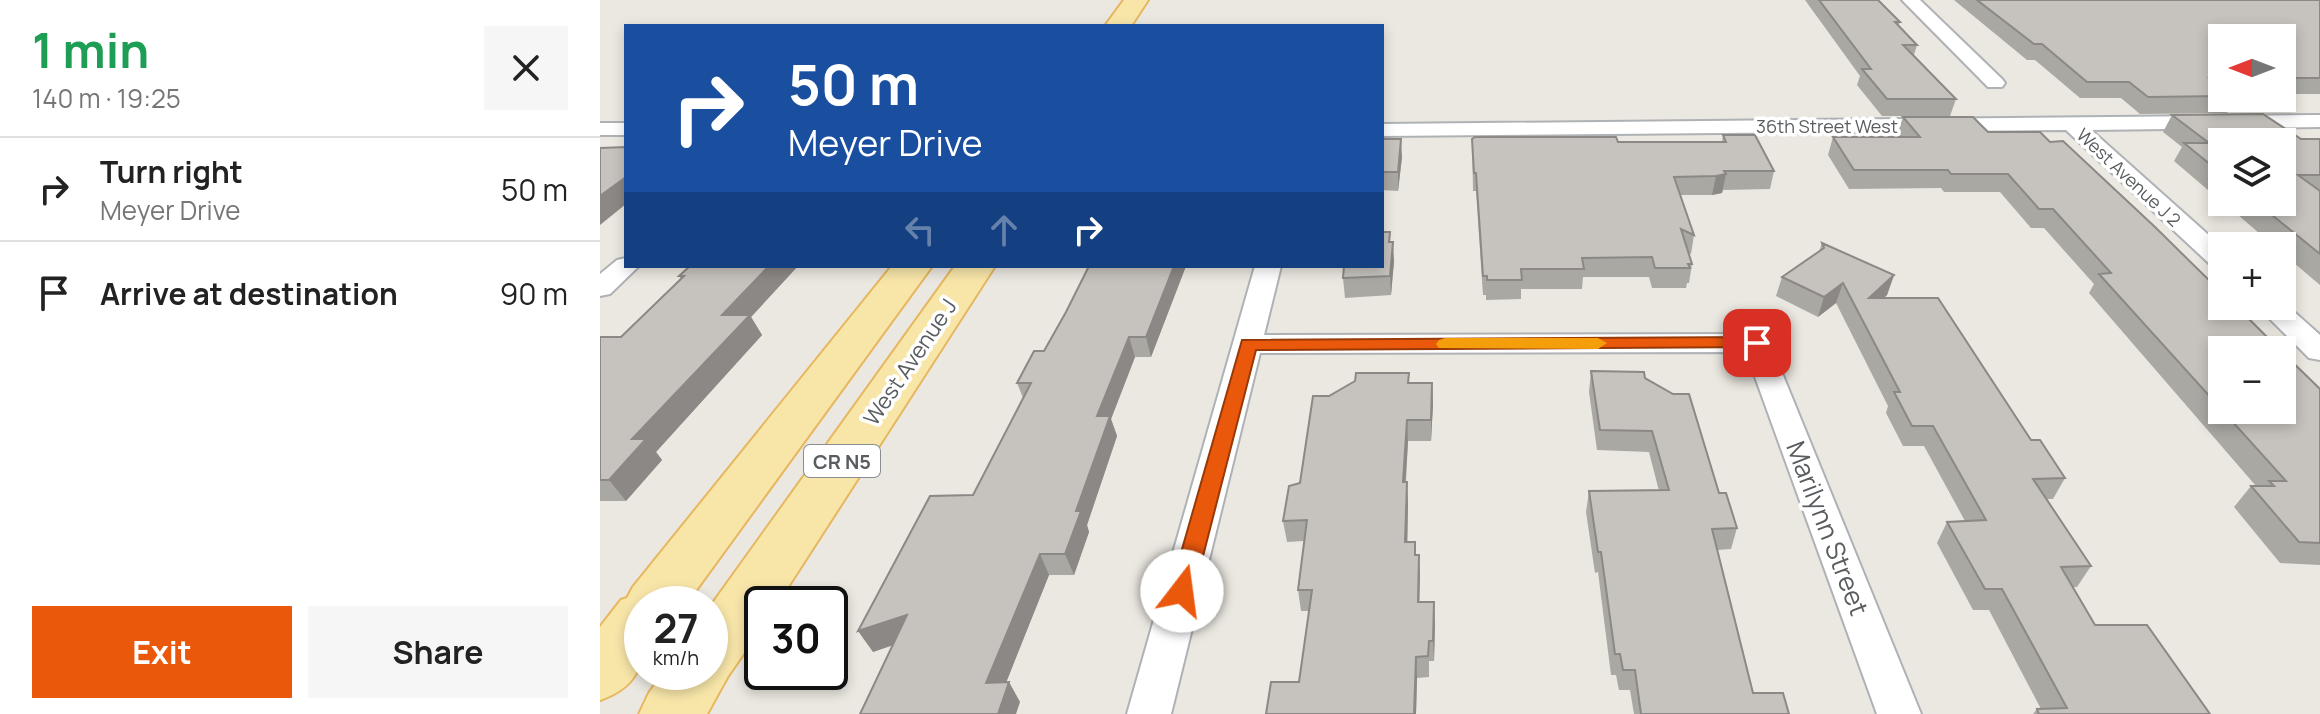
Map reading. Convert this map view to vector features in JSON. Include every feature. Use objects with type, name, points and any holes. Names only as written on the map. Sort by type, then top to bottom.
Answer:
[{"type":"main road","points":[[1119,24],[1136,0]]},
{"type":"main road","name":"CR N5","points":[[667,586],[910,268]]},
{"type":"main road","name":"West Avenue J","points":[[728,630],[974,268]]},
{"type":"main road","points":[[600,673],[624,642]]},
{"type":"main road","points":[[671,714],[687,690]]},
{"type":"street","points":[[1910,0],[1995,83]]},
{"type":"street","name":"36th Street West","points":[[1384,130],[2320,121]]},
{"type":"street","name":"West Avenue J 2","points":[[2072,124],[2208,248]]},
{"type":"street","points":[[600,129],[624,129]]},
{"type":"street","points":[[600,288],[624,268]]},
{"type":"street","points":[[1149,714],[1268,268]]},
{"type":"street","points":[[2286,320],[2320,351]]},
{"type":"street","name":"Marilynn Street","points":[[1249,344],[1757,343],[1899,714]]},
{"type":"building","points":[[1819,0],[1878,0],[1917,45],[1903,45],[1956,99],[1887,99],[1862,69],[1871,69]]},
{"type":"building","points":[[1977,0],[2320,0],[2320,78],[2296,78],[2296,24],[2208,24],[2208,96],[2148,97],[2129,82],[2087,82],[2042,44],[2034,44]]},
{"type":"building","points":[[2263,114],[2284,128],[2208,128],[2208,142],[2172,115]]},
{"type":"building","points":[[1903,117],[1973,117],[1988,132],[2040,132],[2050,142],[2063,141],[2208,279],[2208,320],[2250,320],[2266,336],[2208,336],[2208,395],[2099,274],[2111,273],[2053,209],[2039,209],[2008,174],[1951,174],[1948,170],[1854,170],[1833,137],[1920,137]]},
{"type":"building","points":[[1723,135],[1755,135],[1774,171],[1724,171],[1726,174],[1716,176],[1674,177],[1694,235],[1681,229],[1692,264],[1688,264],[1690,268],[1655,268],[1652,257],[1582,258],[1584,269],[1521,269],[1522,280],[1487,280],[1487,276],[1483,276],[1472,139],[1475,137],[1616,137],[1618,142],[1726,142]]},
{"type":"building","points":[[2296,136],[2301,139],[2320,139],[2320,175],[2298,175],[2320,191],[2320,254],[2273,216],[2296,216]]},
{"type":"building","points":[[1384,139],[1401,139],[1398,172],[1384,172]]},
{"type":"building","points":[[2184,143],[2208,143],[2208,163]]},
{"type":"building","points":[[624,147],[624,178],[600,196],[600,148]]},
{"type":"building","points":[[1384,232],[1390,232],[1389,242],[1393,242],[1390,276],[1343,278],[1344,268],[1384,268]]},
{"type":"building","points":[[1822,243],[1894,275],[1869,298],[1938,298],[2031,440],[2040,440],[2065,478],[2033,479],[2091,566],[2061,567],[2095,625],[2147,625],[2210,714],[2039,714],[2037,709],[2067,708],[2002,589],[1985,589],[1947,522],[1986,520],[1933,426],[1912,426],[1894,392],[1900,392],[1843,283],[1824,297],[1782,277],[1824,248]]},
{"type":"building","points":[[688,268],[767,268],[722,315],[750,315],[632,439],[646,439],[609,480],[600,480],[600,337],[621,337],[684,276],[679,276]]},
{"type":"building","points":[[1088,268],[1173,268],[1146,337],[1129,337],[1097,416],[1110,416],[1076,511],[1081,511],[1065,554],[1040,554],[986,683],[1009,682],[998,714],[860,714],[907,615],[858,631],[930,496],[973,495],[1031,383],[1017,383],[1034,351],[1044,351]]},
{"type":"building","points":[[2296,366],[2320,389],[2320,543],[2299,542],[2251,486],[2274,486],[2269,481],[2286,481],[2235,424],[2296,424]]},
{"type":"building","points":[[1591,371],[1644,372],[1645,378],[1673,394],[1689,394],[1719,493],[1726,493],[1737,528],[1712,529],[1753,693],[1783,693],[1789,714],[1641,714],[1635,670],[1623,670],[1620,654],[1615,654],[1589,491],[1669,490],[1652,431],[1600,430]]},
{"type":"building","points":[[1356,373],[1409,373],[1408,383],[1432,383],[1431,420],[1407,420],[1403,482],[1407,482],[1405,542],[1415,542],[1415,555],[1419,555],[1418,602],[1434,602],[1433,641],[1429,641],[1428,656],[1416,657],[1414,714],[1266,714],[1271,682],[1299,682],[1312,590],[1298,590],[1307,520],[1283,521],[1289,486],[1300,483],[1313,396],[1329,396],[1355,381]]},
{"type":"slow traffic","points":[[1445,344],[1598,343]]},
{"type":"route","points":[[1182,591],[1249,344],[1757,343]]}]
